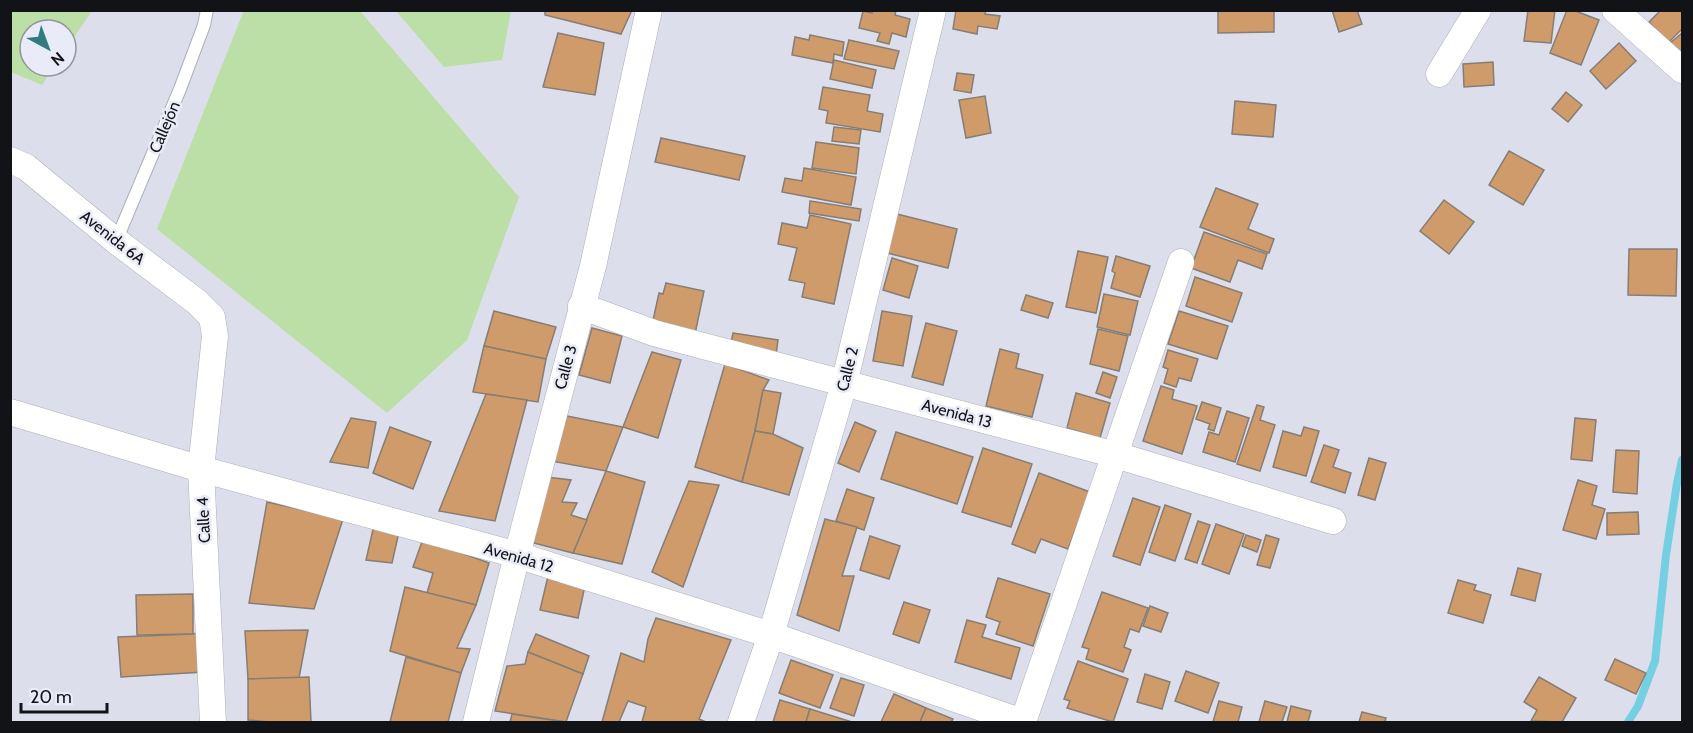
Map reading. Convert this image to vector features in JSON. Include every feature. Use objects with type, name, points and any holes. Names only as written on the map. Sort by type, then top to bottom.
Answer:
[{"type":"street","name":"Calle 3","points":[[476,723],[517,555],[593,266],[650,10]]},
{"type":"street","name":"Calle 2","points":[[741,723],[771,635],[844,384],[933,10]]},
{"type":"street","points":[[1439,74],[1478,10]]},
{"type":"street","points":[[1615,10],[1683,70]]},
{"type":"street","name":"Avenida 6A","points":[[10,160],[26,167],[116,241],[197,302],[212,317]]},
{"type":"street","points":[[1022,723],[1181,262]]},
{"type":"street","name":"Avenida 13","points":[[581,306],[654,333],[1116,455],[1333,521]]},
{"type":"street","name":"Calle 4","points":[[212,317],[215,336],[201,469],[213,723]]},
{"type":"street","name":"Avenida 12","points":[[10,412],[201,469],[517,555],[771,635],[1022,723]]},
{"type":"lane","name":"Callejón","points":[[116,241],[180,89],[204,25],[207,10]]},
{"type":"green space","points":[[11,10],[92,11],[78,31],[78,18],[18,18],[18,75],[11,72]]},
{"type":"green space","points":[[244,10],[360,11],[519,197],[467,340],[387,413],[157,229]]},
{"type":"green space","points":[[396,11],[511,11],[502,60],[444,67]]},
{"type":"green space","points":[[25,78],[46,78],[42,85]]},
{"type":"building","points":[[545,10],[632,10],[621,34],[545,15]]},
{"type":"building","points":[[872,10],[896,10],[895,15],[910,19],[906,37],[892,33],[889,44],[877,41],[880,33],[859,28],[863,11],[872,13]]},
{"type":"building","points":[[956,10],[986,10],[985,14],[1000,16],[997,29],[978,26],[977,34],[953,29]]},
{"type":"building","points":[[1218,10],[1274,10],[1274,32],[1218,33]]},
{"type":"building","points":[[1332,10],[1357,10],[1362,24],[1339,32]]},
{"type":"building","points":[[1528,10],[1555,10],[1551,43],[1524,41]]},
{"type":"building","points":[[1567,10],[1599,20],[1581,65],[1550,53]]},
{"type":"building","points":[[1661,10],[1682,10],[1682,29],[1668,43],[1649,22]]},
{"type":"building","points":[[558,33],[604,43],[595,95],[543,87]]},
{"type":"building","points":[[1682,33],[1682,56],[1669,44]]},
{"type":"building","points":[[810,35],[844,42],[842,56],[834,54],[833,63],[792,55],[795,37],[809,40]]},
{"type":"building","points":[[849,40],[899,51],[894,69],[844,59]]},
{"type":"building","points":[[1619,43],[1636,61],[1606,89],[1590,71]]},
{"type":"building","points":[[834,60],[876,70],[872,88],[830,79]]},
{"type":"building","points":[[1493,62],[1494,85],[1464,87],[1463,64]]},
{"type":"building","points":[[957,73],[974,75],[971,93],[954,90]]},
{"type":"building","points":[[823,87],[870,95],[867,111],[883,114],[880,132],[826,123],[828,111],[819,109]]},
{"type":"building","points":[[1566,92],[1582,105],[1568,122],[1552,109]]},
{"type":"building","points":[[985,96],[991,133],[966,138],[959,100]]},
{"type":"building","points":[[1235,101],[1276,105],[1273,137],[1232,134]]},
{"type":"building","points":[[834,127],[861,130],[859,144],[832,141]]},
{"type":"building","points":[[661,138],[745,156],[739,180],[655,162]]},
{"type":"building","points":[[816,142],[859,148],[856,174],[812,168]]},
{"type":"building","points":[[1509,151],[1544,170],[1523,205],[1489,185]]},
{"type":"building","points":[[804,168],[856,177],[851,205],[782,192],[785,178],[802,181]]},
{"type":"building","points":[[1216,188],[1258,204],[1248,229],[1274,239],[1269,253],[1200,227]]},
{"type":"building","points":[[1444,200],[1474,222],[1449,254],[1420,231]]},
{"type":"building","points":[[810,201],[861,209],[859,221],[809,213]]},
{"type":"building","points":[[897,214],[957,229],[948,268],[887,253]]},
{"type":"building","points":[[810,215],[851,224],[834,304],[802,297],[805,283],[789,280],[797,248],[778,244],[782,223],[807,228]]},
{"type":"building","points":[[1204,232],[1267,254],[1262,269],[1238,260],[1230,282],[1191,268]]},
{"type":"building","points":[[1629,249],[1677,249],[1676,296],[1628,295]]},
{"type":"building","points":[[1078,251],[1108,257],[1096,313],[1066,307]]},
{"type":"building","points":[[1116,256],[1150,266],[1140,297],[1111,288]]},
{"type":"building","points":[[892,258],[918,266],[909,298],[883,290]]},
{"type":"building","points":[[1195,277],[1242,293],[1232,322],[1186,306]]},
{"type":"building","points":[[666,283],[704,291],[695,334],[652,325],[659,293],[663,294]]},
{"type":"building","points":[[1104,294],[1138,301],[1130,335],[1097,327]]},
{"type":"building","points":[[1026,295],[1053,303],[1048,318],[1021,310]]},
{"type":"building","points":[[494,311],[556,327],[546,359],[484,346]]},
{"type":"building","points":[[882,311],[912,316],[903,366],[873,361]]},
{"type":"building","points":[[1179,311],[1228,326],[1217,359],[1168,344]]},
{"type":"building","points":[[926,323],[957,331],[943,385],[912,377]]},
{"type":"building","points":[[592,328],[622,336],[610,383],[579,375]]},
{"type":"building","points":[[1098,329],[1128,336],[1119,371],[1090,364]]},
{"type":"building","points":[[733,333],[778,340],[776,355],[730,348]]},
{"type":"building","points":[[484,346],[546,359],[538,402],[473,392]]},
{"type":"building","points":[[1000,349],[1019,354],[1016,368],[1043,375],[1032,417],[986,406]]},
{"type":"building","points":[[1168,350],[1198,359],[1191,381],[1179,378],[1176,387],[1164,383],[1168,369],[1163,367]]},
{"type":"building","points":[[652,352],[681,360],[658,438],[623,427]]},
{"type":"building","points":[[725,364],[769,380],[763,390],[742,482],[695,467]]},
{"type":"building","points":[[1103,372],[1117,377],[1110,398],[1096,393]]},
{"type":"building","points":[[1161,386],[1174,390],[1172,399],[1197,406],[1182,454],[1143,441]]},
{"type":"building","points":[[763,390],[781,393],[773,434],[755,431]]},
{"type":"building","points":[[1076,393],[1110,403],[1100,438],[1067,428]]},
{"type":"building","points":[[486,394],[527,400],[495,521],[439,511]]},
{"type":"building","points":[[1202,402],[1221,408],[1214,431],[1208,429],[1210,424],[1196,419]]},
{"type":"building","points":[[1257,405],[1264,407],[1260,420],[1275,425],[1260,471],[1237,464]]},
{"type":"building","points":[[1227,411],[1249,418],[1235,462],[1203,452],[1209,432],[1219,435]]},
{"type":"building","points":[[567,416],[623,427],[606,471],[551,461]]},
{"type":"building","points":[[351,418],[376,422],[368,468],[330,462]]},
{"type":"building","points":[[1575,418],[1596,420],[1592,461],[1571,459]]},
{"type":"building","points":[[855,422],[876,431],[859,472],[838,463]]},
{"type":"building","points":[[390,427],[431,442],[413,489],[373,473]]},
{"type":"building","points":[[1304,427],[1319,431],[1306,476],[1273,467],[1283,431],[1301,436]]},
{"type":"building","points":[[755,431],[773,434],[803,448],[789,495],[742,482]]},
{"type":"building","points":[[896,432],[973,457],[957,504],[881,479]]},
{"type":"building","points":[[1324,445],[1339,450],[1333,467],[1351,473],[1345,493],[1311,482]]},
{"type":"building","points":[[983,448],[1032,464],[1011,527],[962,512]]},
{"type":"building","points":[[1616,450],[1639,451],[1637,494],[1613,492]]},
{"type":"building","points":[[1369,458],[1386,463],[1375,500],[1358,495]]},
{"type":"building","points":[[606,471],[645,482],[622,564],[573,553]]},
{"type":"building","points":[[1039,473],[1090,492],[1068,549],[1041,539],[1035,553],[1012,544]]},
{"type":"building","points":[[546,477],[571,480],[562,502],[577,503],[571,515],[587,520],[573,553],[526,541]]},
{"type":"building","points":[[1578,480],[1597,486],[1592,505],[1605,509],[1596,539],[1563,530]]},
{"type":"building","points":[[689,481],[719,485],[683,587],[652,572]]},
{"type":"building","points":[[847,489],[874,498],[864,530],[836,521]]},
{"type":"building","points":[[1133,498],[1160,507],[1140,565],[1113,556]]},
{"type":"building","points":[[267,502],[343,519],[314,609],[249,603]]},
{"type":"building","points":[[1165,505],[1191,514],[1175,561],[1149,552]]},
{"type":"building","points":[[1638,512],[1639,534],[1607,535],[1607,513]]},
{"type":"building","points":[[825,519],[857,527],[842,576],[854,576],[839,631],[797,615]]},
{"type":"building","points":[[1198,521],[1210,525],[1197,563],[1185,559]]},
{"type":"building","points":[[1216,524],[1244,534],[1229,574],[1202,564]]},
{"type":"building","points":[[374,525],[399,532],[392,563],[366,560]]},
{"type":"building","points":[[1246,535],[1261,540],[1257,552],[1242,546]]},
{"type":"building","points":[[1266,535],[1279,539],[1270,568],[1257,565]]},
{"type":"building","points":[[870,536],[900,546],[889,579],[860,570]]},
{"type":"building","points":[[423,539],[489,563],[476,605],[427,593],[433,573],[413,567]]},
{"type":"building","points":[[1518,568],[1541,574],[1535,601],[1511,595]]},
{"type":"building","points":[[549,572],[586,581],[578,618],[540,610]]},
{"type":"building","points":[[998,578],[1050,594],[1033,646],[996,634],[1000,622],[986,617]]},
{"type":"building","points":[[1458,580],[1476,585],[1474,590],[1491,595],[1483,623],[1448,613]]},
{"type":"building","points":[[405,587],[476,605],[457,648],[470,649],[461,673],[390,651]]},
{"type":"building","points":[[1102,592],[1148,608],[1139,632],[1130,629],[1124,647],[1131,650],[1123,672],[1086,659],[1089,649],[1082,647]]},
{"type":"building","points":[[193,594],[193,634],[137,635],[136,595]]},
{"type":"building","points":[[904,602],[930,610],[919,643],[893,634]]},
{"type":"building","points":[[1150,606],[1168,613],[1161,632],[1143,626]]},
{"type":"building","points":[[656,618],[731,640],[699,719],[706,722],[642,722],[646,707],[628,701],[619,722],[602,722],[621,653],[644,662],[648,639]]},
{"type":"building","points":[[967,620],[986,625],[982,637],[1020,648],[1011,679],[955,662]]},
{"type":"building","points":[[308,630],[299,678],[248,679],[245,631]]},
{"type":"building","points":[[202,632],[204,672],[121,677],[118,637]]},
{"type":"building","points":[[536,634],[589,656],[583,674],[528,652]]},
{"type":"building","points":[[528,652],[583,674],[566,722],[495,711],[507,666],[525,664]]},
{"type":"building","points":[[406,657],[461,673],[448,722],[390,722]]},
{"type":"building","points":[[1615,659],[1646,673],[1636,694],[1605,680]]},
{"type":"building","points":[[791,660],[833,675],[820,708],[779,693]]},
{"type":"building","points":[[1078,661],[1128,679],[1113,722],[1067,708],[1070,701],[1064,699]]},
{"type":"building","points":[[1186,671],[1219,683],[1208,713],[1175,701]]},
{"type":"building","points":[[1145,674],[1170,682],[1162,709],[1137,702]]},
{"type":"building","points":[[309,677],[311,722],[248,720],[248,679]]},
{"type":"building","points":[[1539,677],[1576,698],[1562,722],[1531,721],[1537,710],[1524,702]]},
{"type":"building","points":[[841,678],[864,685],[854,716],[830,708]]},
{"type":"building","points":[[894,694],[926,708],[920,722],[881,722]]},
{"type":"building","points":[[780,700],[810,709],[806,722],[773,722]]},
{"type":"building","points":[[1219,701],[1242,707],[1238,722],[1213,722]]},
{"type":"building","points":[[1265,701],[1287,707],[1282,722],[1259,722]]},
{"type":"building","points":[[1291,706],[1311,711],[1308,722],[1287,722]]},
{"type":"building","points":[[926,708],[953,719],[951,722],[920,722]]},
{"type":"building","points":[[810,709],[852,722],[806,722]]},
{"type":"building","points":[[1362,712],[1386,718],[1385,722],[1359,722]]},
{"type":"building","points":[[512,714],[565,722],[510,722]]},
{"type":"waterway","points":[[1628,722],[1638,706],[1655,661],[1666,555],[1682,460]]}]
